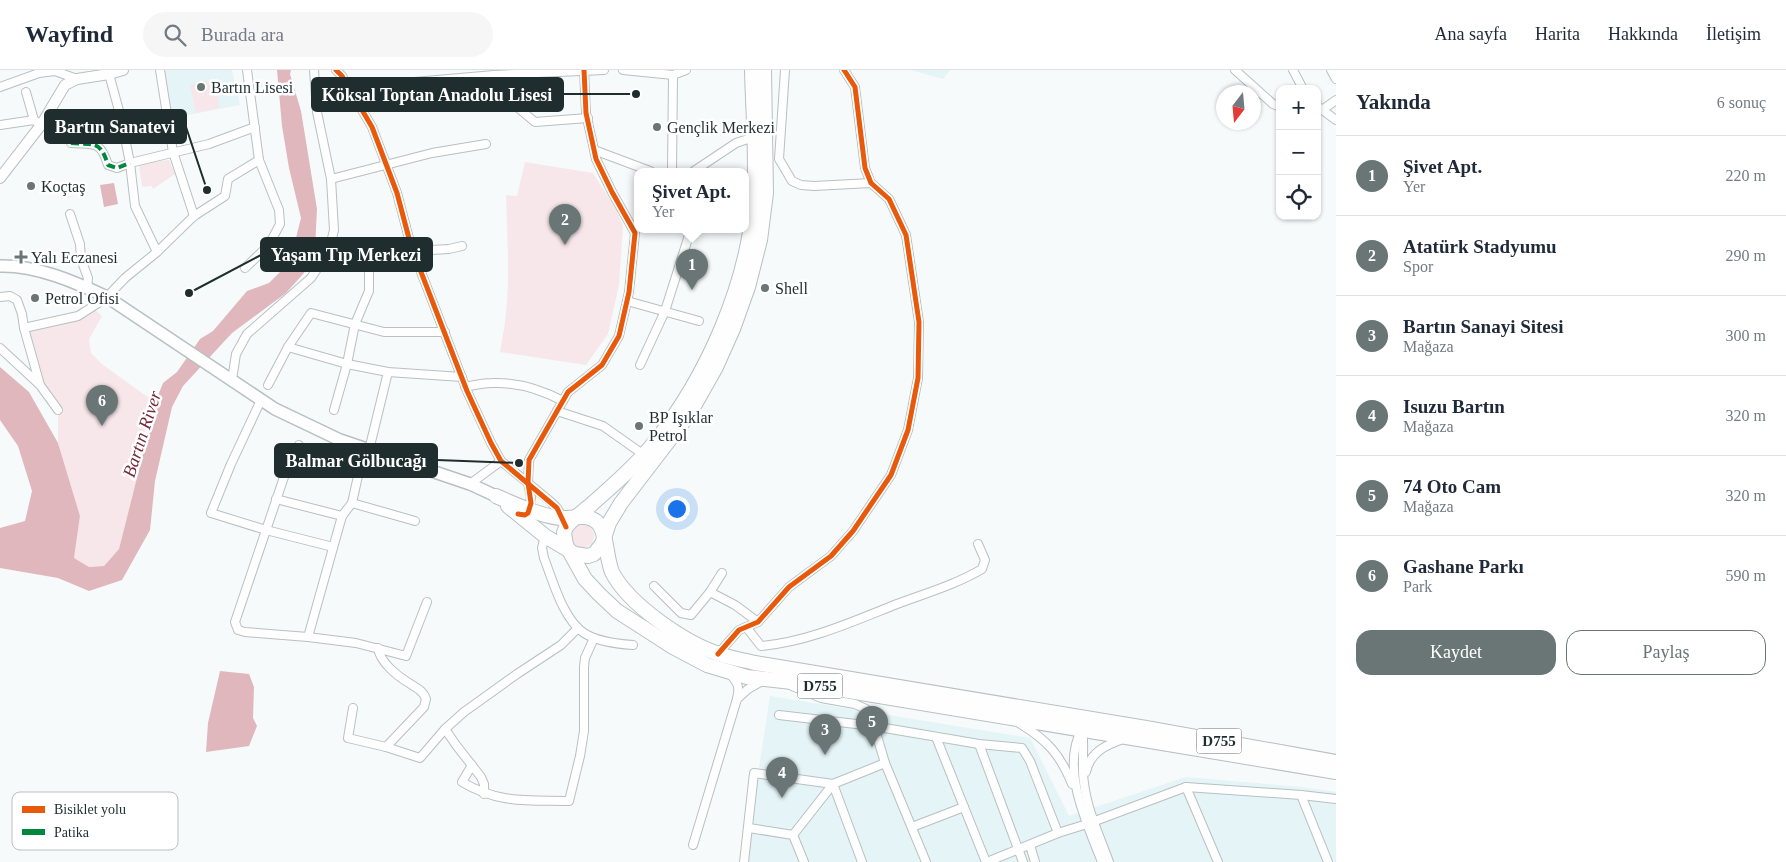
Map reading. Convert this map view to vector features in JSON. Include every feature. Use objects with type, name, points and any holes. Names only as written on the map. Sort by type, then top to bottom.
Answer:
[{"type":"highway","points":[[568,521],[644,455],[676,414],[700,373],[720,332],[738,282],[750,238],[754,198],[752,70]]},
{"type":"highway","points":[[525,508],[545,536],[581,556],[594,554],[599,550],[609,523],[621,503],[690,413],[716,367],[748,287],[760,240],[766,193],[764,70]]},
{"type":"highway","points":[[496,496],[525,508],[568,521],[582,517],[595,520],[603,531],[604,538]]},
{"type":"highway","name":"D755","points":[[568,521],[564,539],[585,579],[617,610],[673,647],[707,665],[729,672],[764,679],[801,683],[1009,716],[1336,772]]},
{"type":"highway","name":"D755","points":[[604,538],[609,564],[616,580],[626,592],[662,623],[718,654],[755,663],[1102,720],[1336,762]]},
{"type":"main road","points":[[0,178],[65,86],[77,79],[123,70]]},
{"type":"main road","points":[[1,263],[31,269],[87,287],[107,297],[176,341],[275,409],[316,429],[367,450],[470,484],[496,496]]},
{"type":"street","points":[[160,70],[173,152],[194,216]]},
{"type":"street","points":[[246,268],[268,246],[280,224],[279,210],[259,160],[247,70]]},
{"type":"street","points":[[232,380],[236,354],[247,334],[311,278],[329,251],[331,244],[334,230],[331,179],[317,112],[314,70]]},
{"type":"street","points":[[336,70],[358,102],[372,127],[397,193],[412,249],[465,387],[501,461],[550,501],[568,521]]},
{"type":"street","points":[[584,70],[588,118],[596,159],[612,192],[634,225]]},
{"type":"street","points":[[358,102],[403,83],[494,75],[604,70]]},
{"type":"street","points":[[623,70],[673,75],[686,70]]},
{"type":"street","points":[[785,70],[779,160],[792,181],[801,186],[871,183]]},
{"type":"street","points":[[718,654],[739,630],[758,622],[789,587],[831,556],[853,531],[891,474],[908,430],[918,378],[919,322],[906,235],[888,199],[871,183],[865,168],[855,87],[844,70]]},
{"type":"street","points":[[1234,70],[1276,105]]},
{"type":"street","points":[[1293,70],[1301,85]]},
{"type":"street","points":[[1331,70],[1336,79]]},
{"type":"street","points":[[0,88],[39,73],[55,71],[77,79]]},
{"type":"street","points":[[109,74],[121,118],[130,163],[135,206],[157,252]]},
{"type":"street","points":[[63,75],[65,86]]},
{"type":"street","points":[[494,75],[517,107],[535,122],[588,118]]},
{"type":"street","points":[[672,168],[673,75]]},
{"type":"street","points":[[0,125],[38,123],[26,92]]},
{"type":"street","points":[[1321,108],[1336,100]]},
{"type":"street","points":[[1321,109],[1336,120]]},
{"type":"street","points":[[71,143],[98,145],[104,150],[108,165],[117,168],[130,163],[209,144],[255,127]]},
{"type":"street","points":[[698,168],[736,143],[754,137]]},
{"type":"street","points":[[331,179],[432,153],[486,144]]},
{"type":"street","points":[[594,150],[642,168]]},
{"type":"street","points":[[24,328],[78,316],[107,297],[125,278],[157,252],[194,216],[225,196],[228,179],[259,160]]},
{"type":"street","points":[[70,214],[80,244],[81,259],[88,278],[87,287]]},
{"type":"street","points":[[525,508],[529,460],[568,392],[602,365],[619,336],[627,301],[635,233]]},
{"type":"street","points":[[640,365],[665,310],[690,233]]},
{"type":"street","points":[[331,244],[341,247],[412,249],[449,249],[462,246]]},
{"type":"street","points":[[334,410],[347,364],[354,324],[369,292],[368,248]]},
{"type":"street","points":[[0,297],[10,296],[17,300],[40,385]]},
{"type":"street","points":[[627,301],[665,310],[698,321]]},
{"type":"street","points":[[268,385],[288,347],[311,313],[384,332],[445,332]]},
{"type":"street","points":[[288,347],[347,364],[388,372],[462,377]]},
{"type":"street","points":[[0,348],[40,385],[58,410]]},
{"type":"street","points":[[308,636],[342,516],[352,503],[388,372]]},
{"type":"street","points":[[465,387],[492,383],[516,385],[546,392],[563,401]]},
{"type":"street","points":[[261,400],[231,464],[211,513],[266,530],[333,547]]},
{"type":"street","points":[[557,411],[603,426],[644,455]]},
{"type":"street","points":[[299,444],[276,499],[236,625],[238,630],[308,636],[378,648],[406,656],[427,602]]},
{"type":"street","points":[[470,484],[501,461]]},
{"type":"street","points":[[276,499],[342,516]]},
{"type":"street","points":[[352,503],[415,520]]},
{"type":"street","points":[[545,536],[542,548],[544,558],[568,615],[578,628],[594,638],[633,645]]},
{"type":"street","points":[[746,627],[762,646],[783,644],[950,586],[982,569],[985,560],[978,544]]},
{"type":"street","points":[[654,586],[681,612],[691,615],[710,592],[722,573]]},
{"type":"street","points":[[710,592],[735,605],[758,622]]},
{"type":"street","points":[[353,708],[348,738],[420,758],[444,729],[464,712],[560,644],[578,628]]},
{"type":"street","points":[[472,765],[462,782],[484,794],[512,800],[568,801],[580,756],[584,731],[585,658],[594,638]]},
{"type":"street","points":[[378,648],[381,658],[401,678],[423,692],[426,699],[424,707],[386,747]]},
{"type":"street","points":[[693,845],[737,699],[739,688],[737,681],[729,672]]},
{"type":"street","points":[[737,699],[764,679]]},
{"type":"street","points":[[780,681],[821,698],[855,704],[866,709],[871,716],[885,764],[926,862]]},
{"type":"street","points":[[1061,714],[1078,722],[1082,728],[1084,784],[1089,820]]},
{"type":"street","points":[[779,715],[873,726],[979,744],[1022,748],[1030,761],[1058,833]]},
{"type":"street","points":[[1009,716],[1036,734],[1054,751],[1064,766],[1109,862]]},
{"type":"street","points":[[1102,720],[1087,724],[1082,728],[1076,740],[1073,755],[1074,779],[1102,862]]},
{"type":"street","points":[[444,729],[483,780],[484,794]]},
{"type":"street","points":[[1084,784],[1088,764],[1095,754],[1106,745],[1129,736]]},
{"type":"street","points":[[936,737],[986,862],[1089,820],[1186,787],[1301,794],[1336,799]]},
{"type":"street","points":[[979,744],[1023,862]]},
{"type":"street","points":[[744,862],[754,774],[833,784],[885,764]]},
{"type":"street","points":[[793,835],[833,784]]},
{"type":"street","points":[[833,784],[862,862]]},
{"type":"street","points":[[1186,787],[1218,862]]},
{"type":"street","points":[[1301,794],[1328,862]]},
{"type":"street","points":[[912,827],[964,808]]},
{"type":"street","points":[[749,828],[793,835]]},
{"type":"street","points":[[793,835],[804,862]]},
{"type":"street","points":[[1030,845],[1035,862]]},
{"type":"shaded area","name":"Bartın Lisesi","points":[[163,70],[232,70],[240,105],[172,118]]},
{"type":"shaded area","points":[[277,70],[291,70],[290,74],[301,111],[317,209],[315,248],[304,273],[286,293],[232,333],[183,386],[172,407],[155,481],[150,530],[122,580],[89,591],[58,578],[0,568],[0,528],[25,521],[32,491],[18,446],[0,420],[0,367],[29,392],[58,443],[80,516],[74,558],[89,567],[104,566],[119,549],[157,398],[163,383],[177,372],[200,339],[213,331],[247,291],[269,283],[290,262],[301,218],[289,168],[282,126]]},
{"type":"shaded area","points":[[911,70],[950,70],[943,79]]},
{"type":"shaded area","points":[[214,79],[220,108],[196,113],[190,85]]},
{"type":"shaded area","points":[[169,160],[175,174],[153,189],[152,186],[142,187],[139,164]]},
{"type":"shaded area","points":[[525,162],[593,173],[616,209],[623,226],[619,285],[608,334],[586,365],[500,352],[506,318],[508,284],[506,195],[517,196]]},
{"type":"shaded area","points":[[114,183],[118,204],[104,207],[100,185]]},
{"type":"shaded area","points":[[92,307],[102,316],[89,339],[91,353],[103,365],[149,398],[141,461],[119,549],[104,566],[89,567],[74,558],[80,516],[58,443],[58,410],[40,385],[24,328],[78,316]]},
{"type":"shaded area","points":[[582,524],[587,525],[593,531],[593,541],[587,547],[582,548],[577,547],[571,541],[570,536],[571,531],[577,525]]},
{"type":"shaded area","points":[[220,671],[249,674],[254,687],[253,718],[257,726],[249,746],[206,752],[208,723]]},
{"type":"shaded area","points":[[770,696],[1030,738],[1069,816],[1186,777],[1336,792],[1336,862],[746,862]]},
{"type":"marked path","points":[[71,143],[95,145],[102,151],[108,165],[117,168],[130,163]]},
{"type":"cycle path","points":[[336,70],[342,76],[372,127],[397,193],[411,246],[467,391],[491,443],[501,461],[557,508],[566,527]]},
{"type":"cycle path","points":[[584,70],[586,113],[596,159],[634,231]]},
{"type":"cycle path","points":[[718,654],[739,630],[758,622],[789,587],[831,556],[853,531],[891,475],[908,430],[918,378],[919,322],[906,235],[889,199],[871,183],[865,168],[855,87],[844,70]]},
{"type":"cycle path","points":[[518,514],[525,515],[528,513],[531,503],[528,483],[529,460],[568,392],[602,365],[619,336],[629,292],[635,233]]},
{"type":"place","name":"Bartın Lisesi","points":[[201,87]]},
{"type":"place","name":"Köksal Toptan Anadolu Lisesi","points":[[636,94]]},
{"type":"place","name":"Gençlik Merkezi","points":[[657,127]]},
{"type":"place","name":"Koçtaş","points":[[31,186]]},
{"type":"place","name":"Bartın Sanatevi","points":[[207,190]]},
{"type":"place","name":"Atatürk Stadyumu","points":[[565,245]]},
{"type":"place","name":"Yalı Eczanesi","points":[[21,257]]},
{"type":"place","name":"Shell","points":[[765,288]]},
{"type":"place","name":"Şivet Apt.","points":[[692,290]]},
{"type":"place","name":"Yaşam Tıp Merkezi","points":[[189,293]]},
{"type":"place","name":"Petrol Ofisi","points":[[35,298]]},
{"type":"place","name":"Gashane Parkı","points":[[102,426]]},
{"type":"place","name":"BP Işıklar Petrol","points":[[639,426]]},
{"type":"place","name":"Balmar Gölbucağı","points":[[519,463]]},
{"type":"place","name":"74 Oto Cam","points":[[872,747]]},
{"type":"place","name":"Bartın Sanayi Sitesi","points":[[825,755]]},
{"type":"place","name":"Isuzu Bartın","points":[[782,798]]},
{"type":"water label","name":"Bartın River","points":[[142,434]]}]
